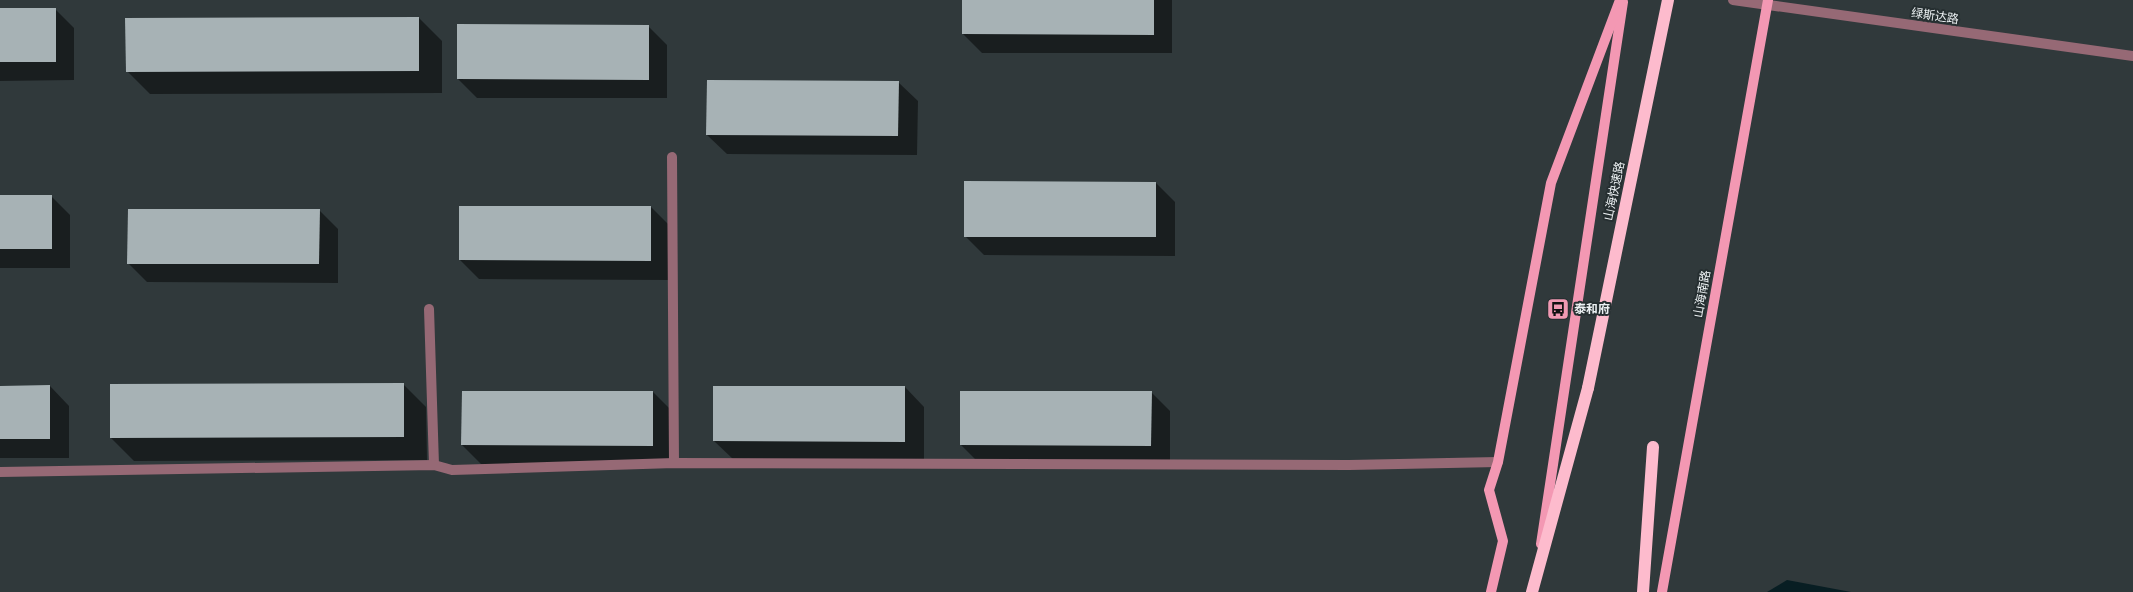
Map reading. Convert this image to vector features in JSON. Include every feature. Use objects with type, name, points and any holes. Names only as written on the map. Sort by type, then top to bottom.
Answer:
[{"type":"highway","name":"山海快速路","points":[[1533,592],[1588,388],[1668,0]]},
{"type":"highway","points":[[1643,592],[1654,447]]},
{"type":"main road","points":[[1492,592],[1503,541],[1489,490],[1498,462],[1551,183],[1620,0]]},
{"type":"main road","points":[[1533,592],[1624,0]]},
{"type":"main road","name":"山海南路","points":[[1662,592],[1768,3]]},
{"type":"street","name":"绿斯达路","points":[[1733,0],[1768,3],[2133,56]]},
{"type":"street","points":[[672,157],[674,463]]},
{"type":"street","points":[[429,309],[434,465]]},
{"type":"street","points":[[0,472],[434,465],[452,470],[674,463],[1349,465],[1498,462]]},
{"type":"water","points":[[1787,580],[1851,592],[1767,592]]},
{"type":"building","points":[[962,0],[1154,0],[1154,35],[962,34]]},
{"type":"building","points":[[0,8],[56,8],[56,62],[0,62]]},
{"type":"building","points":[[419,17],[419,71],[126,72],[125,18]]},
{"type":"building","points":[[457,24],[649,25],[649,80],[457,79]]},
{"type":"building","points":[[707,80],[899,81],[898,136],[706,135]]},
{"type":"building","points":[[964,181],[1156,182],[1156,237],[964,237]]},
{"type":"building","points":[[0,195],[52,195],[52,249],[0,249]]},
{"type":"building","points":[[459,206],[651,206],[651,261],[459,260]]},
{"type":"building","points":[[128,209],[320,209],[319,264],[127,264]]},
{"type":"building","points":[[404,383],[404,437],[110,438],[110,384]]},
{"type":"building","points":[[50,385],[50,439],[0,439],[0,386]]},
{"type":"building","points":[[713,386],[905,386],[905,442],[713,441]]},
{"type":"building","points":[[462,391],[653,391],[653,446],[461,445]]},
{"type":"building","points":[[960,391],[1152,391],[1151,446],[960,445]]},
{"type":"place","name":"泰和府","points":[[1558,309]]}]
